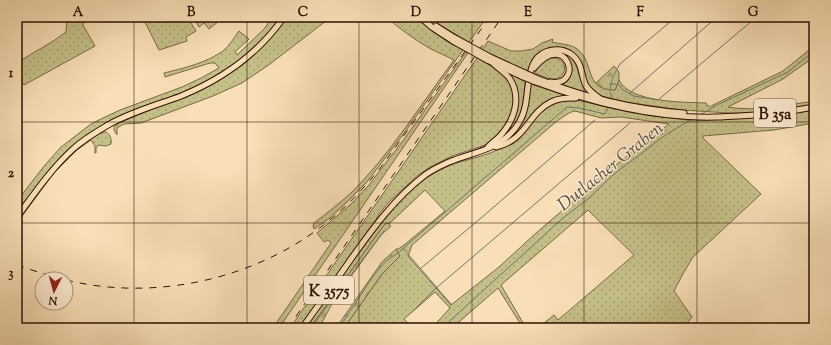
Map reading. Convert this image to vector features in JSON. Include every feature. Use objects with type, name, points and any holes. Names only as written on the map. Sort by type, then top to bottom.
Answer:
[{"type":"main road","points":[[17,217],[52,171],[74,148],[108,125],[190,92],[222,76],[254,51],[268,37],[284,17]]},
{"type":"main road","name":"B 35a","points":[[421,18],[434,28],[488,59],[581,98],[605,102]]},
{"type":"main road","points":[[526,74],[535,60],[544,53],[557,50],[567,52],[571,54],[580,65],[586,86],[593,94],[605,102]]},
{"type":"main road","points":[[526,74],[542,60],[552,55],[560,55],[566,59],[569,70],[567,76],[562,81],[555,83],[537,80]]},
{"type":"main road","name":"B 35a","points":[[488,59],[494,64],[526,74]]},
{"type":"main road","points":[[484,150],[499,138],[514,115],[515,108],[516,94],[513,84],[506,74],[494,64]]},
{"type":"main road","name":"K 3575","points":[[302,328],[370,232],[407,190],[439,166],[491,148],[508,136],[521,121],[525,108],[529,78],[526,74]]},
{"type":"main road","name":"B 35a","points":[[537,80],[605,102],[658,114],[691,117],[708,114],[735,116]]},
{"type":"main road","points":[[491,148],[503,145],[517,137],[542,108],[551,102],[563,98],[581,98]]},
{"type":"main road","name":"B 35a","points":[[621,106],[718,118],[780,113],[814,107]]},
{"type":"green space","points":[[75,17],[97,17],[83,23],[95,46],[24,85],[19,79],[17,80],[17,63],[66,32],[67,20]]},
{"type":"green space","points":[[193,17],[189,20],[196,31],[186,37],[187,41],[159,50],[143,18]]},
{"type":"green space","points":[[193,17],[224,17],[209,29],[204,23],[199,27]]},
{"type":"green space","points":[[273,17],[281,17],[273,29],[256,47],[222,74],[171,98],[115,118],[81,140],[17,214],[17,201],[61,147],[91,124],[101,119],[120,110],[182,87],[219,68],[215,63],[210,63],[165,77],[164,73],[195,65],[209,59],[223,51],[239,31],[249,39],[235,52],[237,55],[264,29]]},
{"type":"green space","points":[[286,17],[331,17],[270,64],[242,83],[213,96],[141,123],[124,124],[117,128],[117,135],[114,127],[119,123],[198,90],[230,73]]},
{"type":"green space","points":[[386,17],[416,17],[446,41],[463,50],[402,136],[366,183],[330,218],[314,229],[314,223],[352,192],[380,161],[454,60],[419,42]]},
{"type":"green space","points":[[426,17],[487,17],[469,42]]},
{"type":"green space","points":[[553,39],[552,42],[572,46],[581,53],[597,85],[615,90],[619,80],[625,88],[646,97],[658,100],[706,103],[709,107],[783,71],[814,46],[814,57],[783,79],[728,107],[749,109],[814,101],[814,106],[779,111],[729,113],[682,110],[625,102],[602,96],[594,92],[589,87],[583,72],[568,50],[548,52],[538,55],[530,64],[527,72],[482,50],[488,41],[511,51],[521,51],[533,49],[542,43]]},
{"type":"green space","points":[[466,52],[468,53],[279,328],[273,328],[331,243],[328,240],[324,242],[317,233],[351,204],[369,185],[405,138]]},
{"type":"green space","points":[[567,54],[575,63],[587,93],[563,85],[572,70],[565,55]]},
{"type":"green space","points":[[477,58],[500,71],[509,79],[513,91],[514,108],[506,126],[491,142],[452,156],[430,167],[418,175],[404,188],[379,214],[299,328],[290,328]]},
{"type":"green space","points":[[551,58],[557,59],[564,64],[564,72],[562,75],[558,78],[551,79],[535,73],[542,64]]},
{"type":"green space","points":[[614,66],[619,72],[619,80],[615,90],[600,87],[596,83]]},
{"type":"green space","points":[[509,73],[525,81],[521,112],[516,124],[509,133],[497,142],[516,115],[518,103],[517,91]]},
{"type":"green space","points":[[530,84],[565,96],[553,99],[516,135],[504,142],[511,136],[521,123],[528,102]]},
{"type":"green space","points":[[577,100],[614,109],[693,121],[782,115],[814,110],[814,123],[774,130],[703,136],[703,138],[761,194],[693,257],[684,272],[674,291],[692,317],[683,328],[538,328],[554,315],[558,320],[634,255],[588,210],[501,285],[526,328],[523,328],[498,288],[452,328],[432,328],[450,308],[435,292],[404,319],[412,328],[344,328],[382,274],[400,256],[396,249],[404,245],[445,211],[425,190],[389,224],[387,223],[384,225],[310,328],[305,328],[381,222],[396,205],[421,182],[451,165],[491,153],[512,142],[523,134],[551,104],[561,101]],"holes":[[[574,111],[601,118],[621,117],[669,124],[608,171],[499,267],[451,305],[408,256],[412,245],[557,121]]]},
{"type":"green space","points":[[106,132],[109,134],[111,144],[106,146],[98,145],[95,153],[95,146],[91,140],[77,150],[54,173],[17,223],[33,198],[50,176],[69,156],[80,146],[98,134]]},
{"type":"green space","points":[[387,223],[391,226],[381,235],[334,300],[319,328],[310,328],[384,225]]},
{"type":"green space","points":[[396,249],[400,256],[382,274],[344,328],[336,328],[382,262]]},
{"type":"waterway","points":[[610,90],[611,83],[620,64],[676,17]]},
{"type":"waterway","points":[[630,93],[717,17]]},
{"type":"waterway","points":[[618,84],[623,90],[634,96],[658,100],[753,20]]},
{"type":"waterway","name":"Dutlacher Graben","points":[[700,115],[717,105],[788,72],[814,51]]},
{"type":"waterway","points":[[610,84],[616,84]]},
{"type":"waterway","points":[[610,92],[612,96],[611,99]]},
{"type":"waterway","points":[[400,251],[567,107],[605,114],[609,106]]},
{"type":"waterway","name":"Dutlacher Graben","points":[[442,328],[562,219],[589,198],[614,174],[667,134],[692,119]]},
{"type":"waterway","points":[[420,269],[595,120]]},
{"type":"waterway","points":[[435,289],[630,123]]},
{"type":"waterway","points":[[311,328],[384,231]]},
{"type":"waterway","points":[[403,248],[407,252]]},
{"type":"waterway","points":[[339,328],[374,275],[386,261],[399,252]]},
{"type":"waterway","points":[[408,254],[451,304]]},
{"type":"waterway","points":[[412,312],[434,290]]},
{"type":"railway","points":[[74,281],[100,286],[135,288],[170,286],[205,280],[239,270],[272,257],[303,240],[338,213],[381,167],[490,17]]},
{"type":"railway","points":[[288,328],[502,17]]},
{"type":"railway","points":[[17,265],[35,271]]}]
